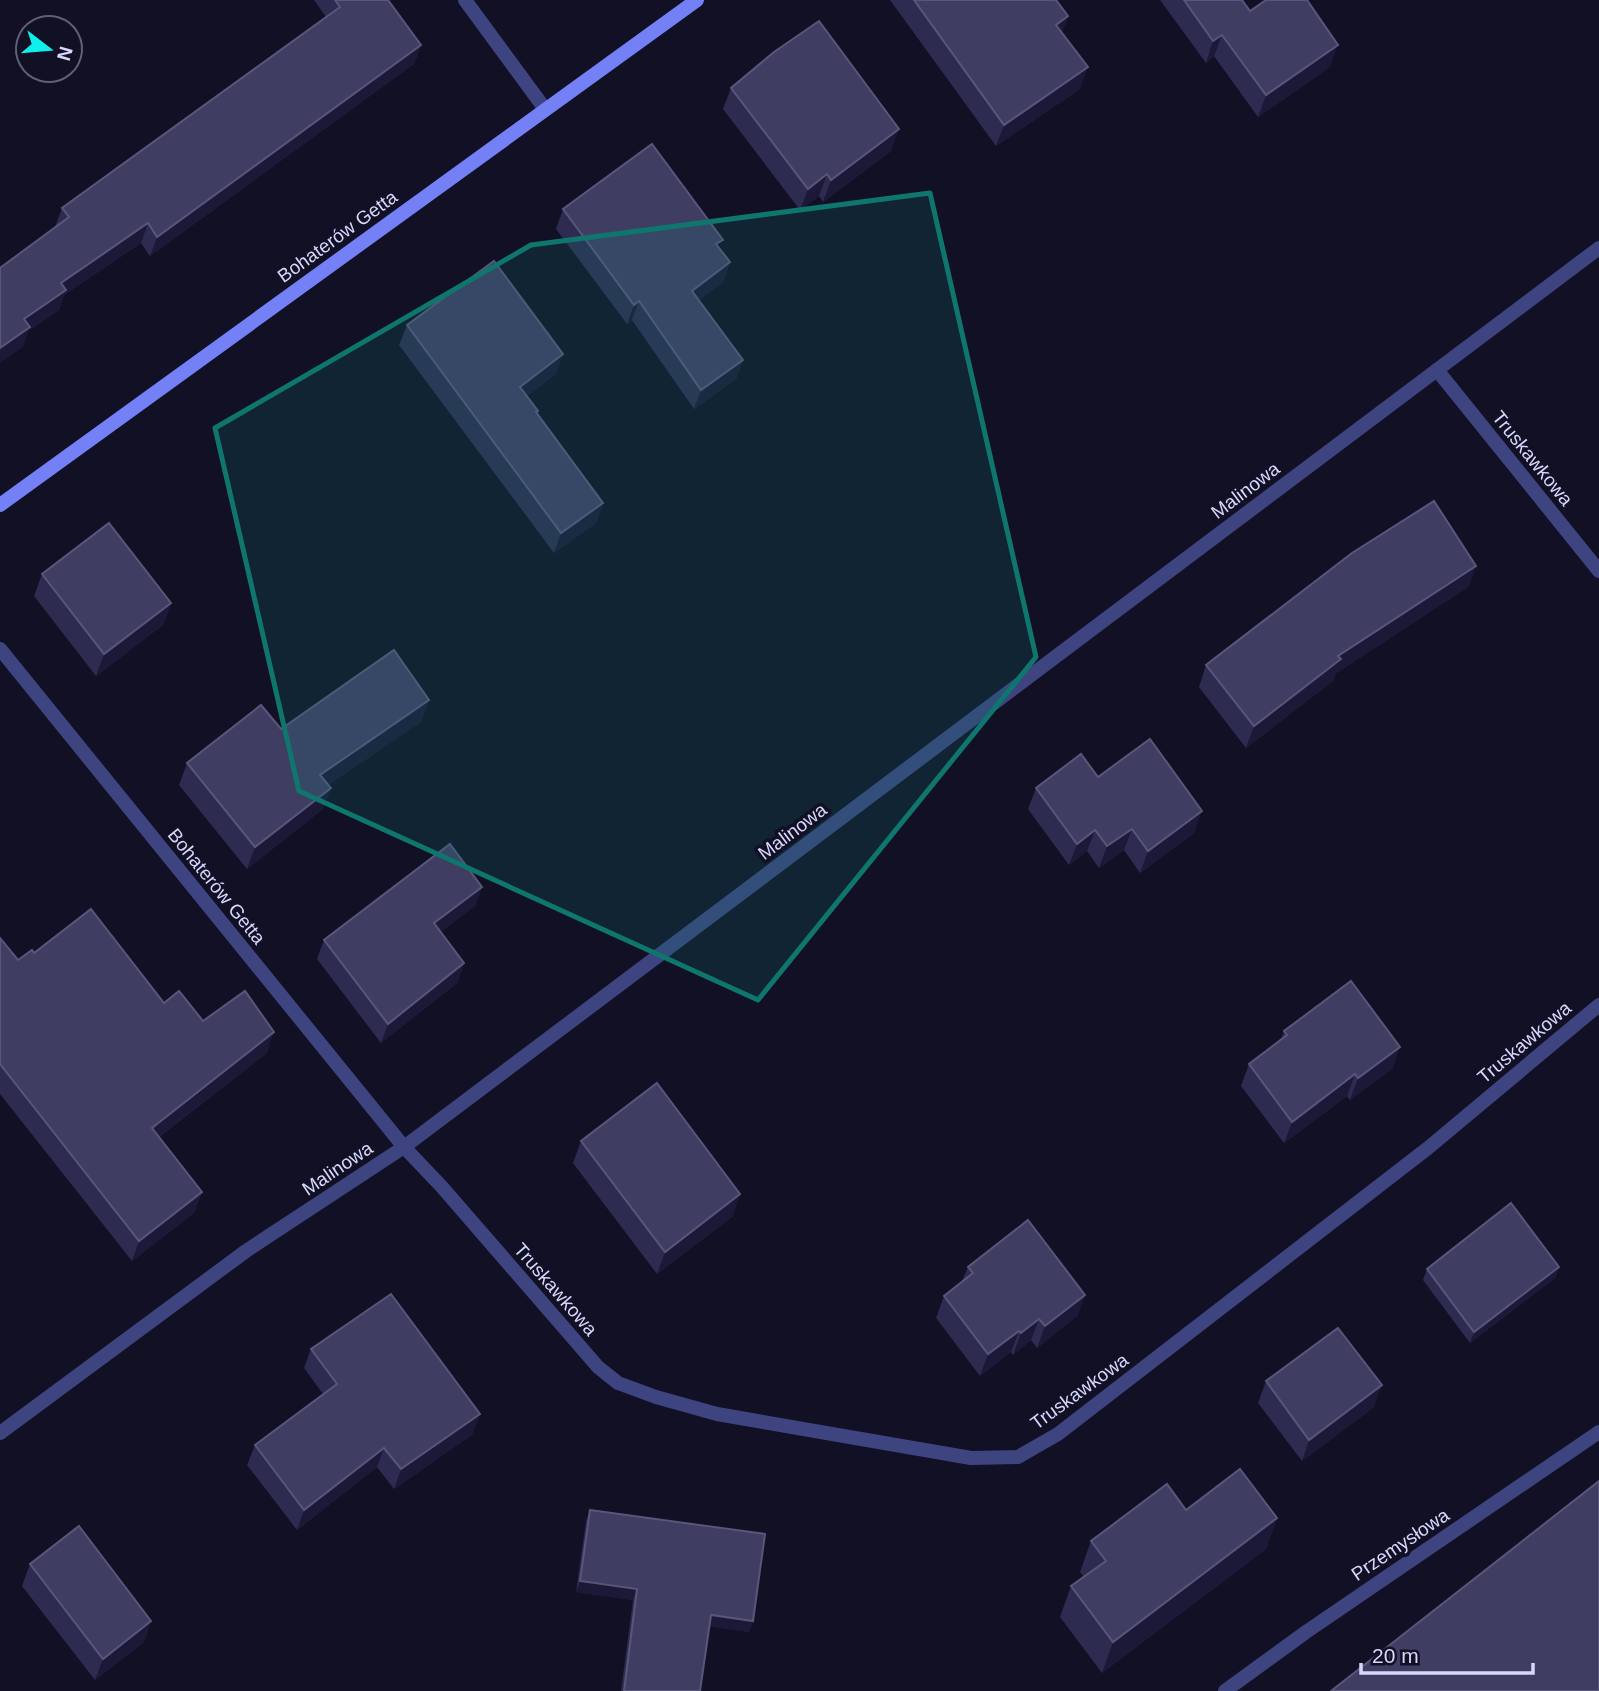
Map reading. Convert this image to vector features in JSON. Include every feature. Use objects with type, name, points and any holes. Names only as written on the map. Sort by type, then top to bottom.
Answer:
[{"type":"street","points":[[465,0],[545,109]]},
{"type":"street","name":"Bohaterów Getta","points":[[0,505],[697,0]]},
{"type":"street","name":"Malinowa","points":[[0,1433],[246,1251],[404,1147],[1599,248]]},
{"type":"street","name":"Truskawkowa","points":[[1437,370],[1599,571]]},
{"type":"street","name":"Bohaterów Getta","points":[[0,649],[404,1147]]},
{"type":"street","name":"Truskawkowa","points":[[404,1147],[598,1367],[618,1383],[717,1414],[971,1458],[1018,1457],[1058,1434],[1428,1148],[1599,1005]]},
{"type":"street","name":"Przemysłowa","points":[[1226,1691],[1306,1632],[1599,1432]]},
{"type":"highlighted area","points":[[930,193],[1036,657],[758,1000],[299,791],[215,428],[531,245]]},
{"type":"building","points":[[335,0],[388,0],[421,45],[157,237],[148,223],[61,283],[66,290],[24,319],[30,327],[0,348],[0,268],[69,217],[62,208],[340,7]]},
{"type":"building","points":[[914,0],[1056,0],[1068,16],[1056,25],[1088,67],[1004,125]]},
{"type":"building","points":[[1184,0],[1242,0],[1250,11],[1266,0],[1307,0],[1338,45],[1266,95],[1222,35],[1213,41]]},
{"type":"building","points":[[819,21],[899,129],[831,180],[827,174],[808,189],[731,88],[774,52]]},
{"type":"building","points":[[652,144],[723,240],[716,244],[730,262],[692,291],[743,360],[701,390],[639,301],[634,305],[563,209]]},
{"type":"building","points":[[494,261],[563,354],[520,387],[603,503],[561,533],[407,325]]},
{"type":"building","points":[[1434,501],[1476,566],[1338,656],[1341,659],[1254,726],[1206,665],[1352,553]]},
{"type":"building","points":[[109,523],[171,603],[104,654],[42,574]]},
{"type":"building","points":[[394,650],[429,700],[320,775],[331,788],[255,847],[187,763],[261,705],[281,729]]},
{"type":"building","points":[[1150,739],[1202,811],[1148,851],[1132,829],[1107,846],[1095,830],[1077,844],[1036,788],[1081,754],[1098,777]]},
{"type":"building","points":[[450,844],[482,887],[434,923],[464,963],[388,1024],[324,940]]},
{"type":"building","points":[[91,909],[164,1003],[179,991],[203,1021],[245,991],[274,1032],[152,1128],[202,1192],[139,1241],[0,1064],[0,938],[18,960],[32,950],[34,953]]},
{"type":"building","points":[[1351,981],[1400,1047],[1358,1078],[1355,1074],[1292,1122],[1249,1064],[1287,1035],[1284,1031]]},
{"type":"building","points":[[657,1083],[740,1194],[665,1252],[581,1141]]},
{"type":"building","points":[[1511,1203],[1559,1267],[1474,1332],[1427,1269]]},
{"type":"building","points":[[1028,1220],[1085,1295],[1045,1326],[1039,1319],[988,1354],[944,1296],[973,1273],[968,1267]]},
{"type":"building","points":[[391,1294],[480,1414],[401,1469],[384,1448],[304,1510],[255,1445],[337,1384],[311,1349]]},
{"type":"building","points":[[1338,1328],[1382,1385],[1309,1440],[1266,1381]]},
{"type":"building","points":[[1240,1469],[1277,1518],[1113,1642],[1071,1586],[1106,1561],[1091,1541],[1167,1484],[1186,1510]]},
{"type":"building","points":[[1599,1481],[1599,1691],[1331,1691]]},
{"type":"building","points":[[590,1510],[765,1534],[753,1621],[711,1615],[700,1691],[624,1691],[637,1589],[580,1581]]},
{"type":"building","points":[[79,1526],[151,1621],[103,1659],[30,1564]]}]
